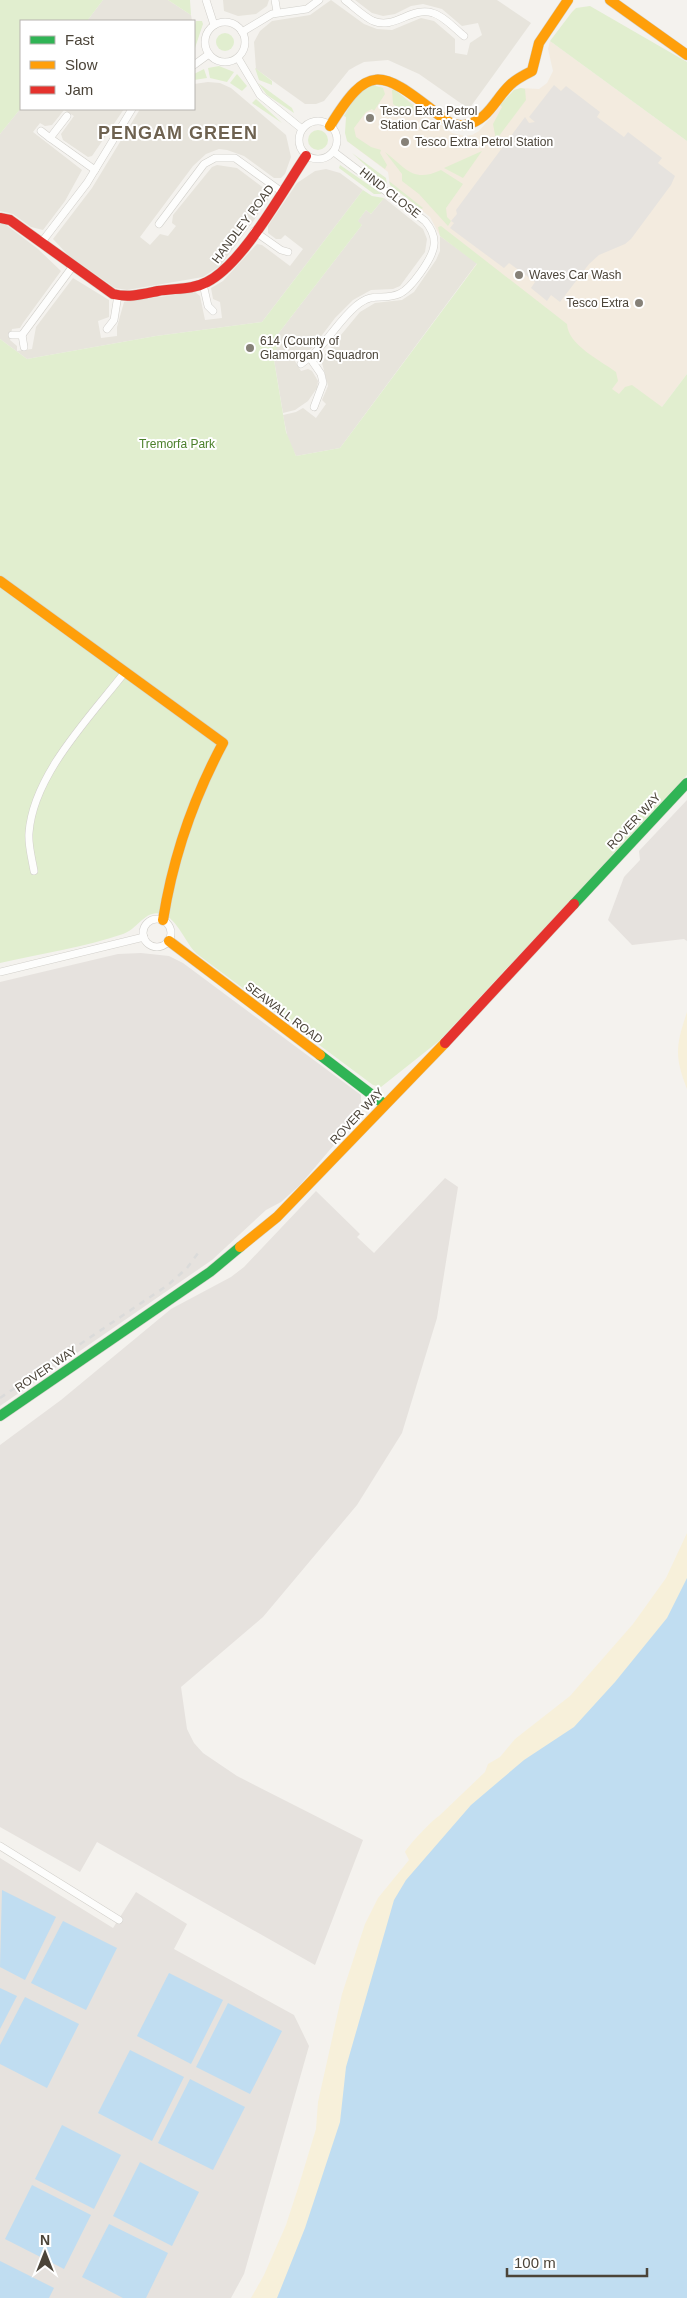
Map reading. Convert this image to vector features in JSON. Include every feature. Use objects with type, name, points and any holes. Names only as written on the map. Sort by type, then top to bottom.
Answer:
[{"type":"street","points":[[206,0],[214,26]]},
{"type":"street","points":[[275,0],[278,12]]},
{"type":"street","points":[[242,32],[278,12],[306,9],[319,0]]},
{"type":"street","points":[[345,0],[365,16],[379,22],[397,22],[417,12],[434,13],[464,36]]},
{"type":"street","points":[[330,126],[351,92],[370,78],[383,78],[396,83],[451,123],[466,125],[478,122],[515,80],[532,71],[539,43],[568,0]]},
{"type":"street","points":[[610,0],[687,54]]},
{"type":"street","points":[[220,23],[232,23],[242,32],[244,48],[238,58],[232,61],[219,61],[209,54],[206,48],[206,35],[214,26],[220,23]]},
{"type":"street","points":[[195,64],[209,54]]},
{"type":"street","points":[[238,58],[260,95],[302,129]]},
{"type":"street","points":[[41,243],[96,170],[131,110]]},
{"type":"street","points":[[50,138],[67,116]]},
{"type":"street","points":[[317,121],[330,126],[338,139],[334,152],[325,159],[319,160],[306,156],[298,140],[302,129],[317,121]]},
{"type":"street","points":[[41,131],[96,170]]},
{"type":"street","name":"HIND CLOSE","points":[[301,364],[310,358],[347,314],[362,301],[377,296],[395,295],[410,287],[431,254],[434,244],[431,229],[425,221],[334,152]]},
{"type":"street","name":"HANDLEY ROAD","points":[[0,218],[10,220],[104,289],[118,295],[132,296],[203,284],[225,270],[306,156]]},
{"type":"street","points":[[159,224],[204,164],[215,158],[235,158],[282,192]]},
{"type":"street","points":[[254,231],[280,250],[288,252]]},
{"type":"street","points":[[24,347],[22,335],[72,266]]},
{"type":"street","points":[[203,284],[208,306],[213,311]]},
{"type":"street","points":[[107,329],[114,320],[118,295]]},
{"type":"street","points":[[12,335],[22,335]]},
{"type":"street","points":[[310,358],[321,374],[323,382],[314,407]]},
{"type":"street","points":[[0,581],[223,743],[207,771],[187,821],[167,890],[163,920],[172,930],[169,941],[165,946],[156,948],[147,943],[144,937],[144,930],[149,922],[163,920]]},
{"type":"street","points":[[34,871],[29,834],[34,802],[51,769],[125,672]]},
{"type":"street","name":"ROVER WAY","points":[[0,1416],[180,1293],[244,1246],[293,1202],[384,1104],[448,1039],[687,782]]},
{"type":"street","points":[[0,972],[144,937]]},
{"type":"street","name":"SEAWALL ROAD","points":[[169,941],[384,1104]]},
{"type":"street","points":[[0,1846],[119,1920]]},
{"type":"shaded area","points":[[103,0],[168,0],[191,15],[192,20],[88,20]]},
{"type":"shaded area","points":[[223,0],[269,0],[267,6],[256,14],[238,16],[224,11]]},
{"type":"shaded area","points":[[331,0],[364,24],[377,29],[392,30],[421,18],[434,21],[455,39],[455,53],[467,55],[470,43],[482,35],[478,23],[462,26],[442,9],[423,4],[411,6],[395,14],[383,16],[372,13],[355,0],[497,0],[531,23],[469,109],[419,74],[388,60],[364,62],[356,66],[349,70],[324,101],[316,104],[305,104],[256,69],[254,42],[260,31],[272,21],[310,15]]},
{"type":"shaded area","points":[[550,41],[687,141],[687,374],[662,407],[619,397],[465,280],[477,263],[440,236],[430,217],[390,185],[388,172],[347,141],[347,129],[380,86],[394,89],[452,133],[465,136],[472,135],[479,131],[514,90],[521,88],[539,89],[547,83],[553,71],[548,49]]},
{"type":"shaded area","points":[[220,83],[231,88],[286,135],[291,157],[285,174],[281,178],[274,178],[244,156],[227,150],[219,149],[206,154],[193,166],[140,237],[150,245],[160,234],[168,236],[176,226],[172,223],[173,215],[212,167],[217,165],[237,168],[269,192],[268,199],[252,223],[220,266],[203,277],[127,290],[115,288],[68,255],[53,239],[92,188],[139,110],[195,110],[195,84]]},
{"type":"shaded area","points":[[554,85],[561,91],[566,86],[600,112],[597,117],[624,137],[628,132],[662,158],[658,163],[675,176],[671,185],[631,239],[625,244],[599,255],[589,264],[560,302],[551,295],[547,301],[531,288],[535,282],[509,263],[504,268],[450,228],[454,223],[451,221],[457,214],[456,210],[525,117],[529,123],[535,122],[529,117]]},
{"type":"shaded area","points":[[20,109],[64,110],[52,125],[45,126],[40,123],[33,132],[82,170],[65,201],[43,230],[31,227],[13,214],[0,211],[0,134]]},
{"type":"shaded area","points":[[64,110],[123,110],[92,156],[88,157],[63,140],[61,134],[74,116]]},
{"type":"shaded area","points":[[326,169],[340,173],[363,190],[262,322],[156,336],[27,359],[0,339],[0,224],[5,224],[38,249],[61,271],[20,328],[12,329],[10,340],[17,346],[17,351],[32,349],[36,327],[73,278],[109,300],[109,317],[98,321],[101,338],[117,336],[117,327],[124,302],[195,292],[200,296],[205,320],[222,318],[220,302],[213,299],[211,288],[223,281],[257,244],[262,245],[290,266],[303,249],[285,235],[281,239],[276,239],[268,233],[268,226],[297,183],[315,171]]},
{"type":"shaded area","points":[[384,198],[423,229],[427,239],[425,252],[400,286],[393,289],[371,290],[353,300],[335,318],[313,347],[295,361],[301,371],[308,369],[312,371],[318,381],[317,388],[308,401],[295,410],[283,413],[273,354],[279,340],[278,334],[362,225],[357,222],[366,210],[371,214]]},
{"type":"shaded area","points":[[440,236],[477,263],[340,448],[296,456],[288,440],[283,415],[303,408],[316,418],[326,404],[322,400],[328,386],[321,359],[360,312],[375,303],[402,300],[414,292],[436,260],[440,251]]},
{"type":"shaded area","points":[[687,800],[687,941],[684,939],[632,945],[608,920],[624,877],[640,860],[639,851]]},
{"type":"shaded area","points":[[141,953],[169,956],[183,963],[361,1095],[361,1113],[300,1185],[281,1202],[266,1210],[212,1260],[0,1406],[0,982],[118,954]]},
{"type":"shaded area","points":[[445,1178],[458,1187],[437,1318],[402,1433],[357,1505],[263,1617],[181,1687],[187,1729],[194,1743],[203,1753],[237,1776],[363,1840],[315,1965],[97,1842],[80,1872],[0,1827],[0,1445],[61,1400],[171,1309],[231,1277],[244,1267],[316,1191],[360,1234],[357,1237],[374,1253]]},
{"type":"shaded area","points":[[0,1858],[113,1928],[136,1892],[187,1924],[174,1949],[294,2015],[309,2046],[244,2274],[231,2298],[0,2298]]},
{"type":"green space","points":[[0,0],[103,0],[88,20],[20,20],[20,109],[0,134]]},
{"type":"green space","points":[[168,0],[190,0],[191,15]]},
{"type":"green space","points":[[590,6],[687,62],[687,141],[550,41],[576,8]]},
{"type":"green space","points":[[196,21],[202,21],[203,24],[195,48]]},
{"type":"green space","points":[[221,33],[229,33],[234,38],[232,49],[221,51],[216,46],[216,38]]},
{"type":"green space","points":[[219,66],[234,72],[227,82],[210,78],[208,68]]},
{"type":"green space","points":[[255,68],[272,81],[272,85],[259,80]]},
{"type":"green space","points":[[204,69],[207,78],[195,80],[195,74]]},
{"type":"green space","points":[[237,74],[247,86],[242,91],[230,83]]},
{"type":"green space","points":[[258,83],[292,108],[294,113],[267,95]]},
{"type":"green space","points":[[373,85],[383,88],[385,94],[374,111],[372,109],[366,112],[354,128],[356,137],[371,147],[381,150],[380,153],[387,165],[385,169],[347,141],[345,133],[346,117],[344,116],[360,94]]},
{"type":"green space","points":[[394,89],[413,105],[414,110],[409,115],[393,104],[392,90]]},
{"type":"green space","points":[[525,89],[526,100],[496,140],[493,124],[502,107],[500,105],[514,90]]},
{"type":"green space","points":[[256,99],[282,123],[252,103]]},
{"type":"green space","points":[[318,130],[325,133],[328,140],[325,147],[318,150],[311,147],[308,140],[311,133]]},
{"type":"green space","points":[[482,151],[463,178],[444,168]]},
{"type":"green space","points":[[385,152],[411,172],[424,175],[441,170],[463,184],[446,208],[447,217],[451,221],[448,226],[419,194],[402,181],[402,174]]},
{"type":"green space","points":[[352,153],[386,178],[387,185]]},
{"type":"green space","points":[[340,165],[382,194],[374,194],[339,168]]},
{"type":"green space","points":[[389,181],[423,208],[421,209],[390,185]]},
{"type":"green space","name":"Tremorfa Park","points":[[363,190],[372,196],[384,198],[371,214],[366,210],[358,221],[362,225],[278,334],[279,345],[273,354],[286,432],[296,456],[340,448],[477,264],[440,236],[438,227],[441,226],[567,324],[573,339],[579,345],[616,372],[618,381],[612,389],[619,394],[625,387],[632,385],[662,407],[687,374],[687,775],[439,1041],[381,1087],[373,1085],[197,954],[173,921],[162,914],[151,914],[128,932],[109,939],[0,963],[0,339],[27,359],[156,336],[262,322]]},
{"type":"sand","points":[[687,1012],[687,1089],[680,1068],[678,1050]]},
{"type":"sand","points":[[687,1533],[687,1677],[318,2298],[251,2298],[264,2275],[286,2225],[299,2185],[316,2129],[318,2102],[342,1994],[365,1924],[378,1898],[409,1860],[405,1852],[421,1833],[485,1772],[488,1764],[500,1757],[515,1739],[570,1696],[633,1624],[666,1578]]},
{"type":"water","points":[[687,1578],[687,2298],[277,2298],[305,2228],[340,2122],[346,2067],[394,1900],[406,1880],[471,1805],[524,1760],[574,1727],[615,1682],[667,1618]]},
{"type":"water","points":[[2,1890],[56,1917],[25,1980],[0,1967]]},
{"type":"water","points":[[63,1921],[117,1948],[86,2010],[31,1983]]},
{"type":"water","points":[[169,1973],[223,2000],[191,2064],[137,2036]]},
{"type":"water","points":[[0,1988],[17,1996],[0,2029]]},
{"type":"water","points":[[25,1997],[79,2024],[47,2088],[0,2064],[0,2045]]},
{"type":"water","points":[[228,2003],[282,2031],[250,2094],[196,2067]]},
{"type":"water","points":[[130,2050],[184,2077],[152,2141],[98,2113]]},
{"type":"water","points":[[190,2079],[245,2107],[213,2170],[158,2143]]},
{"type":"water","points":[[62,2125],[121,2155],[94,2209],[35,2179]]},
{"type":"water","points":[[140,2162],[199,2192],[172,2246],[113,2216]]},
{"type":"water","points":[[32,2185],[91,2215],[64,2269],[5,2239]]},
{"type":"water","points":[[109,2224],[168,2253],[146,2298],[123,2298],[82,2277]]},
{"type":"water","points":[[0,2261],[54,2288],[49,2298],[0,2298]]},
{"type":"railway","points":[[0,1398],[168,1285],[187,1268],[201,1249]]},
{"type":"traffic: fast","points":[[574,904],[687,783]]},
{"type":"traffic: fast","points":[[320,1055],[384,1104]]},
{"type":"traffic: fast","points":[[0,1416],[210,1272],[240,1247]]},
{"type":"traffic: slow","points":[[330,126],[355,92],[365,83],[376,80],[388,81],[401,87],[453,124],[465,125],[473,123],[490,109],[512,83],[532,71],[539,43],[568,0]]},
{"type":"traffic: slow","points":[[610,0],[687,55]]},
{"type":"traffic: slow","points":[[0,581],[223,743],[202,785],[178,851],[163,920]]},
{"type":"traffic: slow","points":[[169,941],[320,1055]]},
{"type":"traffic: slow","points":[[240,1247],[277,1217],[445,1043]]},
{"type":"traffic: jam","points":[[0,218],[10,220],[113,294],[136,295],[201,285],[221,273],[248,243],[306,156]]},
{"type":"traffic: jam","points":[[445,1043],[574,904]]},
{"type":"place","name":"Tesco Extra Petrol Station Car Wash","points":[[370,118]]},
{"type":"place","name":"Tesco Extra Petrol Station","points":[[405,142]]},
{"type":"place","name":"Waves Car Wash","points":[[519,275]]},
{"type":"place","name":"Tesco Extra","points":[[639,303]]},
{"type":"place","name":"614 (County of Glamorgan) Squadron","points":[[250,348]]},
{"type":"district","name":"PENGAM GREEN","points":[[178,133]]}]
